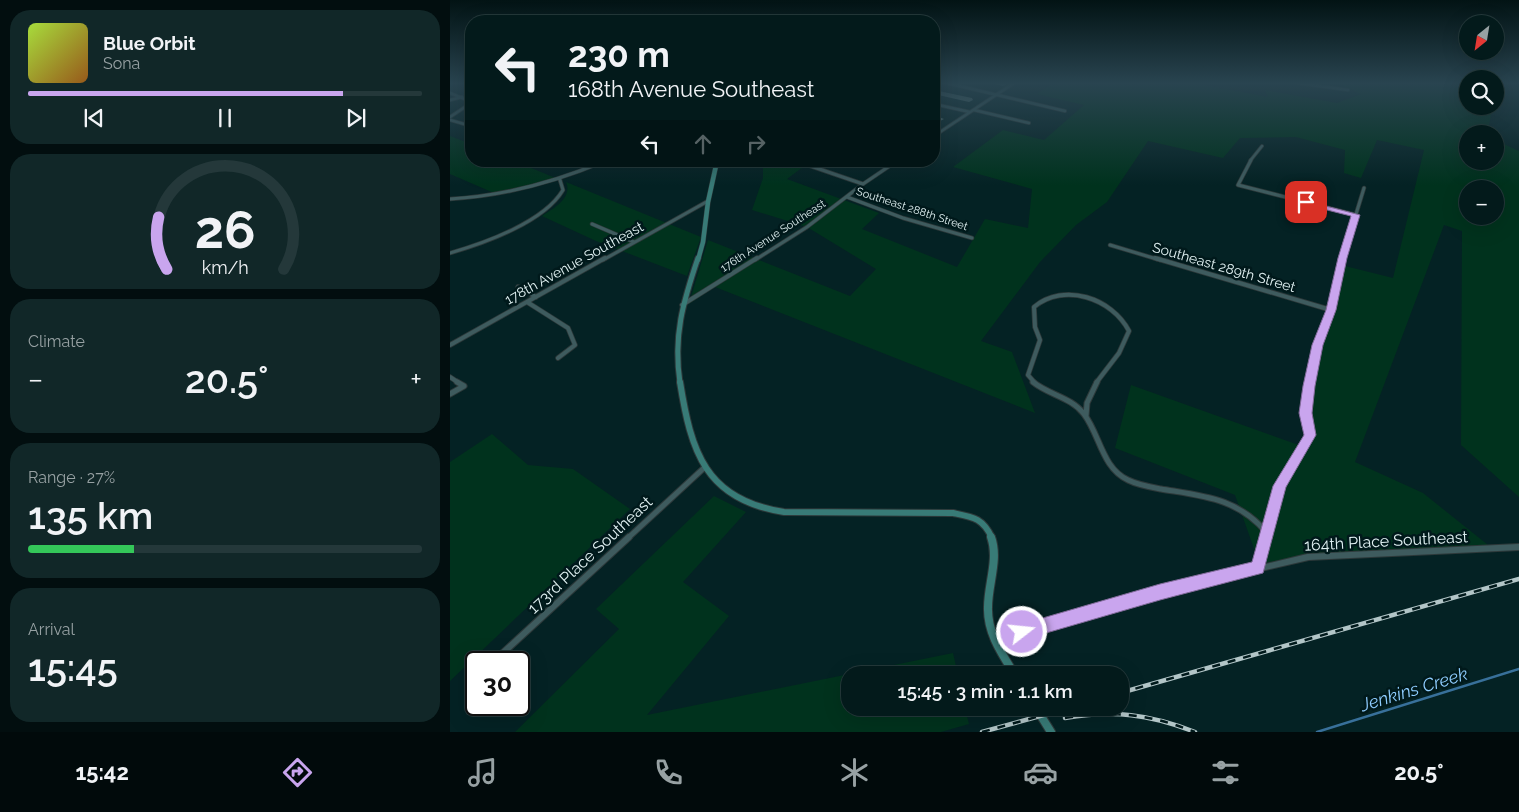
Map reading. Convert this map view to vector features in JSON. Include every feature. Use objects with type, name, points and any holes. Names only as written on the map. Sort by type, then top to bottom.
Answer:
[{"type":"street","points":[[940,132],[962,117]]},
{"type":"street","points":[[1004,117],[1028,123]]},
{"type":"street","points":[[450,119],[465,124]]},
{"type":"street","points":[[1262,146],[1248,164],[1238,185],[1356,215]]},
{"type":"street","points":[[450,199],[504,194],[560,180],[591,167]]},
{"type":"street","points":[[716,167],[708,201],[703,245],[682,306],[677,340],[679,378],[688,430],[694,448],[705,467],[722,486],[740,499],[757,508],[772,511],[953,513],[970,516],[989,529],[995,549],[988,612],[989,624],[1009,666]]},
{"type":"street","points":[[813,167],[863,184]]},
{"type":"street","name":"176th Avenue Southeast","points":[[682,306],[805,228],[888,167]]},
{"type":"street","points":[[450,254],[541,213],[558,197],[562,190],[560,180]]},
{"type":"street","points":[[1258,567],[1279,486],[1310,435],[1306,420],[1307,396],[1317,345],[1331,310],[1342,258],[1364,188]]},
{"type":"street","name":"Southeast 288th Street","points":[[847,197],[922,224],[972,238]]},
{"type":"street","name":"178th Avenue Southeast","points":[[450,345],[708,201]]},
{"type":"street","points":[[592,224],[634,242]]},
{"type":"street","name":"Southeast 289th Street","points":[[1110,245],[1331,310]]},
{"type":"street","points":[[518,287],[536,297]]},
{"type":"street","points":[[1086,416],[1064,398],[1038,386],[1028,375],[1034,350],[1040,340],[1036,327],[1034,307],[1038,302],[1055,296],[1076,295],[1091,298],[1107,306],[1128,329],[1127,340],[1121,352],[1096,382],[1085,408],[1086,416],[1108,463],[1116,472],[1137,484],[1228,502],[1252,516],[1267,533]]},
{"type":"street","points":[[527,302],[568,328],[575,345],[558,358]]},
{"type":"street","points":[[450,377],[464,386],[450,394]]},
{"type":"street","name":"173rd Place Southeast","points":[[505,651],[705,467]]},
{"type":"street","name":"164th Place Southeast","points":[[998,644],[1022,632],[1160,592],[1258,567],[1308,557],[1519,547]]},
{"type":"street","points":[[1041,716],[1051,732]]},
{"type":"green space","points":[[1070,117],[1491,117],[1489,125],[1459,125],[1459,170],[1504,170],[1504,144],[1519,151],[1519,497],[1461,445],[1462,231],[1444,225],[1355,462],[1423,493],[1493,549],[1259,563],[1235,495],[1115,448],[1131,385],[1304,447],[1310,435],[1309,385],[1341,265],[1393,278],[1424,150],[1377,140],[1361,178],[1344,173],[1345,150],[1296,137],[1240,138],[1223,158],[1148,141],[1107,202],[1076,225],[1040,262],[981,341],[1012,352],[1035,413],[715,287],[689,304],[708,240],[850,296],[876,269],[807,227],[752,210],[763,178],[763,167],[803,167],[787,179],[879,213],[862,229],[957,267],[985,219],[1028,228],[1032,189],[953,167],[1003,130],[1044,140]]},
{"type":"green space","points":[[450,136],[465,142],[465,167],[529,167],[558,179],[494,193],[450,174]]},
{"type":"green space","points":[[566,182],[701,237],[687,276],[596,241],[542,216],[564,198],[567,193]]},
{"type":"green space","points":[[492,434],[528,465],[573,469],[630,509],[481,651],[465,651],[465,667],[450,681],[450,462]]},
{"type":"green space","points":[[714,496],[746,512],[683,582],[729,616],[647,715],[841,676],[841,716],[967,716],[969,724],[941,732],[515,732],[619,629],[596,609]]},
{"type":"green space","points":[[953,653],[956,666],[889,666]]},
{"type":"waterway","name":"Jenkins Creek","points":[[1317,732],[1519,669]]},
{"type":"railway","points":[[1129,690],[1519,579]]},
{"type":"railway","points":[[1065,718],[1100,714],[1131,715],[1162,721],[1195,732]]},
{"type":"railway","points":[[982,732],[1040,716]]},
{"type":"route","points":[[1022,632],[1160,592],[1258,567],[1279,486],[1304,448],[1310,435],[1306,420],[1307,396],[1317,345],[1331,310],[1342,258],[1356,215],[1306,202]]}]
